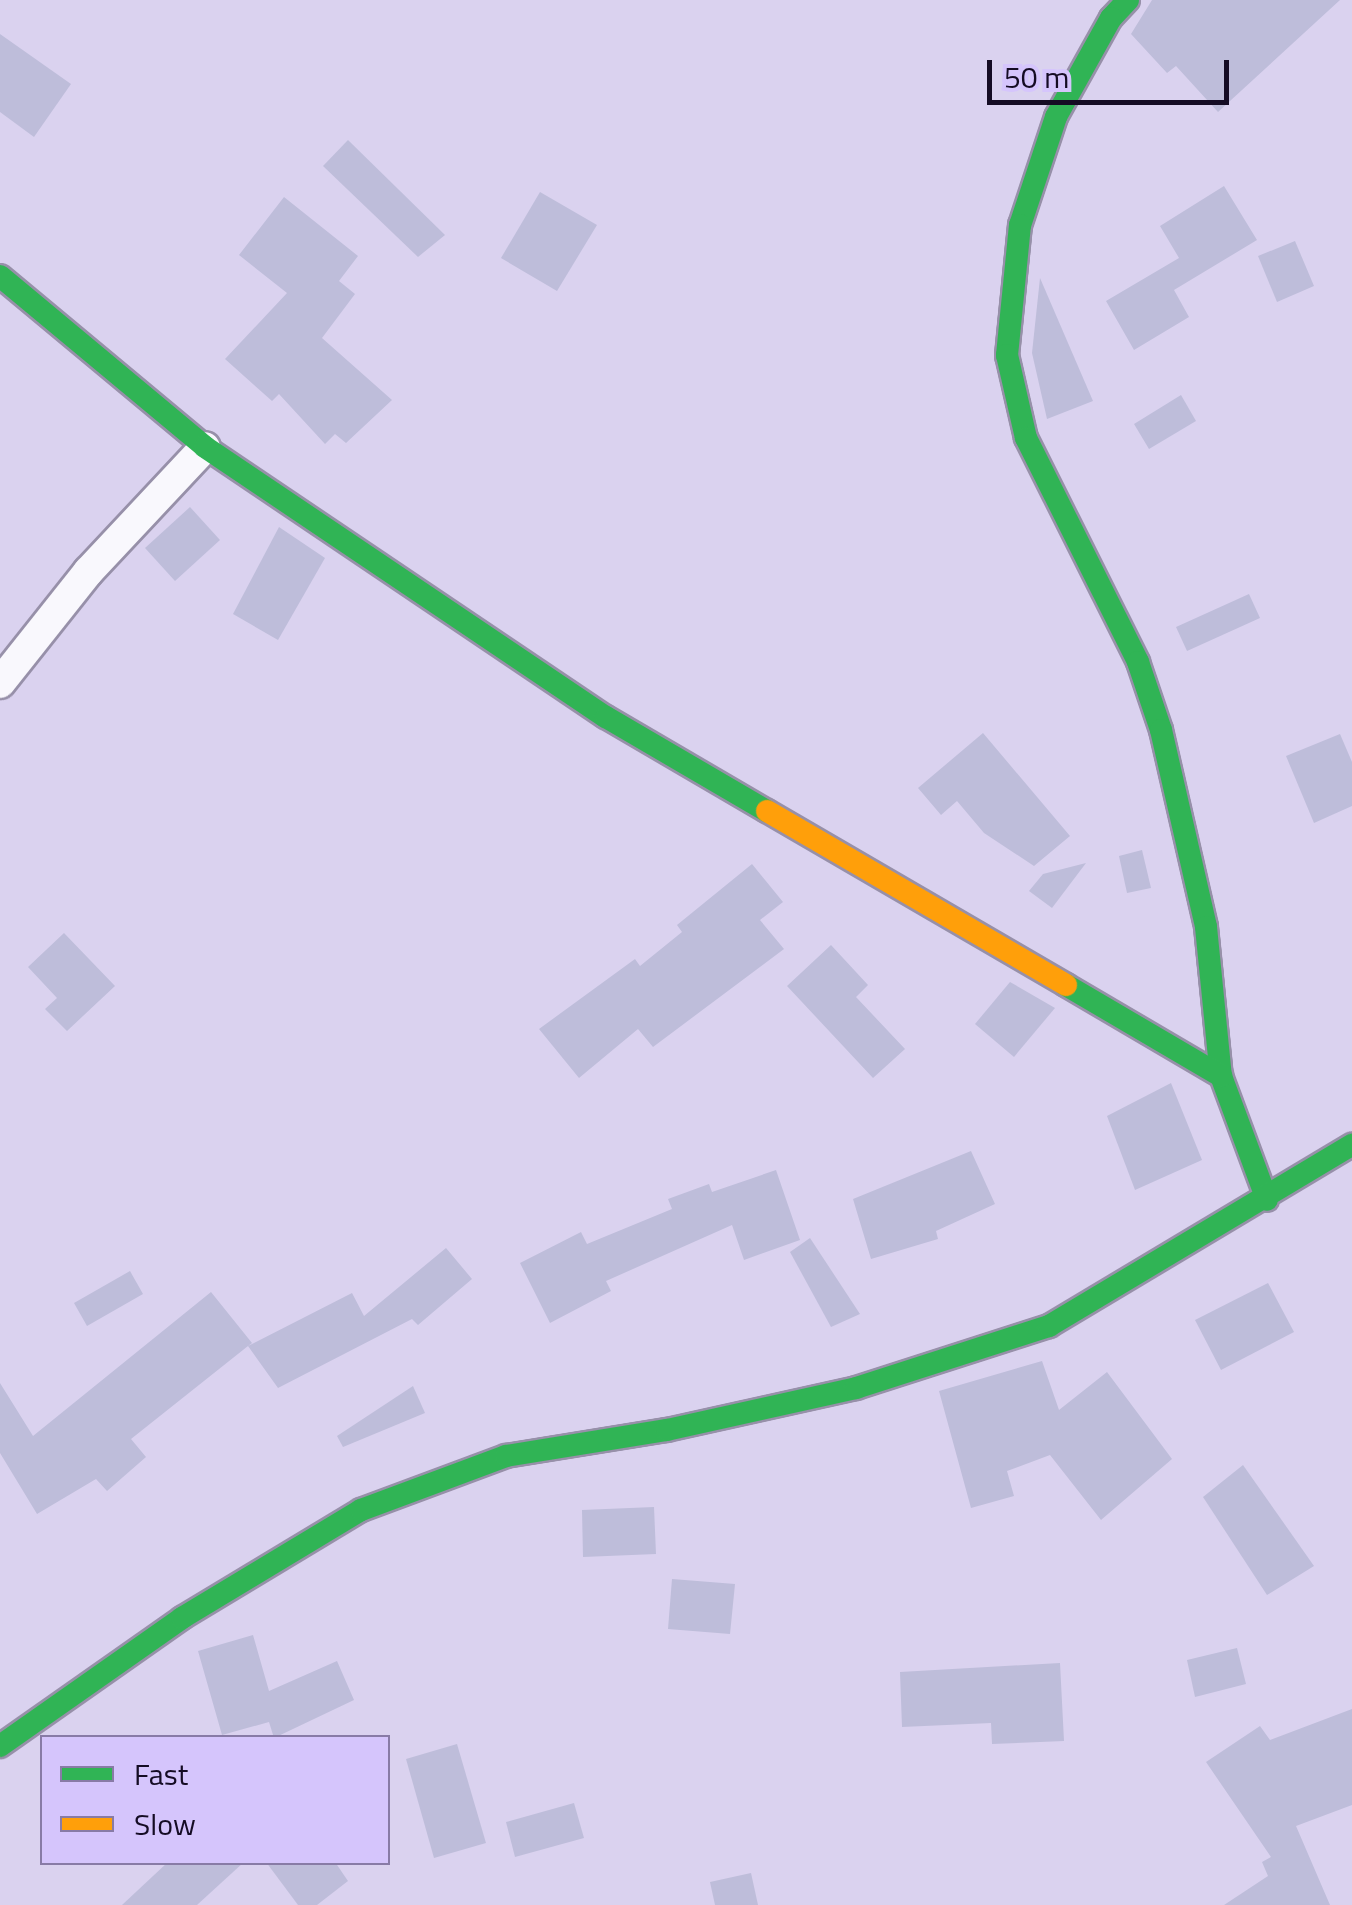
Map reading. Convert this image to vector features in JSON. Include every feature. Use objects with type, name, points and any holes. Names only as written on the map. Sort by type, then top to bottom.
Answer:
[{"type":"street","points":[[1128,0],[1110,18],[1056,116],[1020,224],[1007,355],[1026,438],[1138,662],[1161,730],[1206,927],[1221,1076],[1267,1200]]},
{"type":"street","points":[[0,276],[205,446],[606,717],[1221,1076]]},
{"type":"street","points":[[0,683],[88,572],[205,446]]},
{"type":"street","points":[[0,1746],[182,1618],[362,1510],[506,1456],[668,1430],[856,1388],[1049,1326],[1267,1200],[1352,1146]]},
{"type":"building","points":[[1152,0],[1340,0],[1218,112],[1176,66],[1167,73],[1131,34]]},
{"type":"building","points":[[0,34],[71,84],[34,137],[0,112]]},
{"type":"building","points":[[348,140],[445,235],[418,257],[323,166]]},
{"type":"building","points":[[1224,186],[1257,240],[1174,290],[1189,317],[1134,350],[1106,301],[1179,258],[1160,226]]},
{"type":"building","points":[[540,192],[597,225],[557,291],[501,258]]},
{"type":"building","points":[[284,197],[358,256],[339,281],[355,294],[322,338],[392,400],[346,443],[335,434],[325,444],[279,394],[272,401],[225,359],[287,293],[239,255]]},
{"type":"building","points":[[1295,241],[1314,286],[1277,302],[1258,256]]},
{"type":"building","points":[[1040,278],[1093,401],[1047,419],[1032,353]]},
{"type":"building","points":[[1181,395],[1196,421],[1149,449],[1134,424]]},
{"type":"building","points":[[190,507],[220,540],[175,581],[145,548]]},
{"type":"building","points":[[279,527],[325,558],[278,640],[233,614]]},
{"type":"building","points":[[1249,594],[1260,618],[1187,651],[1176,627]]},
{"type":"building","points":[[983,733],[1070,836],[1034,866],[984,833],[957,801],[941,815],[918,788]]},
{"type":"building","points":[[1340,734],[1352,762],[1352,806],[1314,823],[1286,756]]},
{"type":"building","points":[[1142,850],[1151,888],[1127,893],[1119,856]]},
{"type":"building","points":[[1086,863],[1052,908],[1029,891],[1043,874]]},
{"type":"building","points":[[752,864],[783,902],[760,920],[784,949],[653,1047],[638,1029],[579,1078],[539,1029],[635,959],[640,966],[682,932],[677,925]]},
{"type":"building","points":[[64,933],[115,986],[67,1031],[45,1009],[57,998],[28,967]]},
{"type":"building","points":[[831,945],[868,985],[856,997],[905,1049],[873,1078],[787,986]]},
{"type":"building","points":[[1010,982],[1055,1008],[1014,1057],[975,1024]]},
{"type":"building","points":[[1171,1083],[1202,1160],[1135,1190],[1107,1116]]},
{"type":"building","points":[[971,1151],[995,1204],[936,1231],[938,1239],[871,1259],[853,1199]]},
{"type":"building","points":[[776,1170],[800,1240],[744,1260],[732,1225],[606,1281],[611,1291],[550,1323],[520,1263],[581,1232],[587,1244],[672,1209],[668,1199],[709,1184],[712,1192]]},
{"type":"building","points":[[810,1238],[860,1314],[831,1327],[790,1252]]},
{"type":"building","points":[[446,1248],[472,1279],[418,1325],[412,1319],[278,1388],[248,1346],[352,1293],[364,1316]]},
{"type":"building","points":[[130,1271],[143,1294],[87,1326],[74,1303]]},
{"type":"building","points":[[1268,1283],[1294,1332],[1221,1370],[1195,1320]]},
{"type":"building","points":[[211,1292],[252,1343],[131,1439],[146,1457],[107,1491],[96,1479],[37,1514],[0,1453],[0,1383],[33,1436]]},
{"type":"building","points":[[1042,1361],[1059,1410],[1107,1372],[1172,1459],[1101,1520],[1050,1455],[1007,1471],[1014,1496],[971,1508],[939,1391]]},
{"type":"building","points":[[413,1386],[425,1413],[343,1447],[337,1436]]},
{"type":"building","points":[[1243,1465],[1314,1566],[1267,1595],[1203,1497]]},
{"type":"building","points":[[654,1507],[656,1554],[583,1557],[582,1510]]},
{"type":"building","points":[[672,1579],[735,1584],[730,1634],[668,1629]]},
{"type":"building","points":[[253,1635],[269,1691],[337,1661],[354,1700],[280,1735],[273,1735],[269,1722],[222,1735],[198,1651]]},
{"type":"building","points":[[1237,1648],[1246,1684],[1195,1697],[1187,1660]]},
{"type":"building","points":[[1060,1663],[1064,1741],[992,1744],[991,1723],[902,1727],[900,1672]]},
{"type":"building","points":[[1352,1709],[1352,1805],[1296,1826],[1330,1905],[1224,1905],[1268,1876],[1262,1862],[1271,1857],[1206,1762],[1260,1726],[1270,1740]]},
{"type":"building","points":[[457,1744],[486,1843],[434,1858],[406,1759]]},
{"type":"building","points":[[574,1803],[584,1838],[515,1857],[506,1822]]},
{"type":"building","points":[[165,1865],[241,1865],[197,1905],[122,1905]]},
{"type":"building","points":[[268,1865],[337,1865],[348,1881],[317,1905],[298,1905]]},
{"type":"building","points":[[751,1873],[758,1905],[715,1905],[710,1882]]},
{"type":"traffic: fast","points":[[1128,0],[1111,18],[1056,117],[1020,225],[1007,355],[1026,438],[1138,662],[1161,730],[1206,927],[1221,1076],[1267,1200]]},
{"type":"traffic: fast","points":[[0,276],[205,447],[606,717],[767,811]]},
{"type":"traffic: fast","points":[[1066,985],[1221,1076]]},
{"type":"traffic: fast","points":[[0,1746],[182,1618],[361,1510],[506,1456],[667,1430],[856,1388],[1049,1326],[1352,1145]]},
{"type":"traffic: slow","points":[[767,811],[1066,985]]}]
